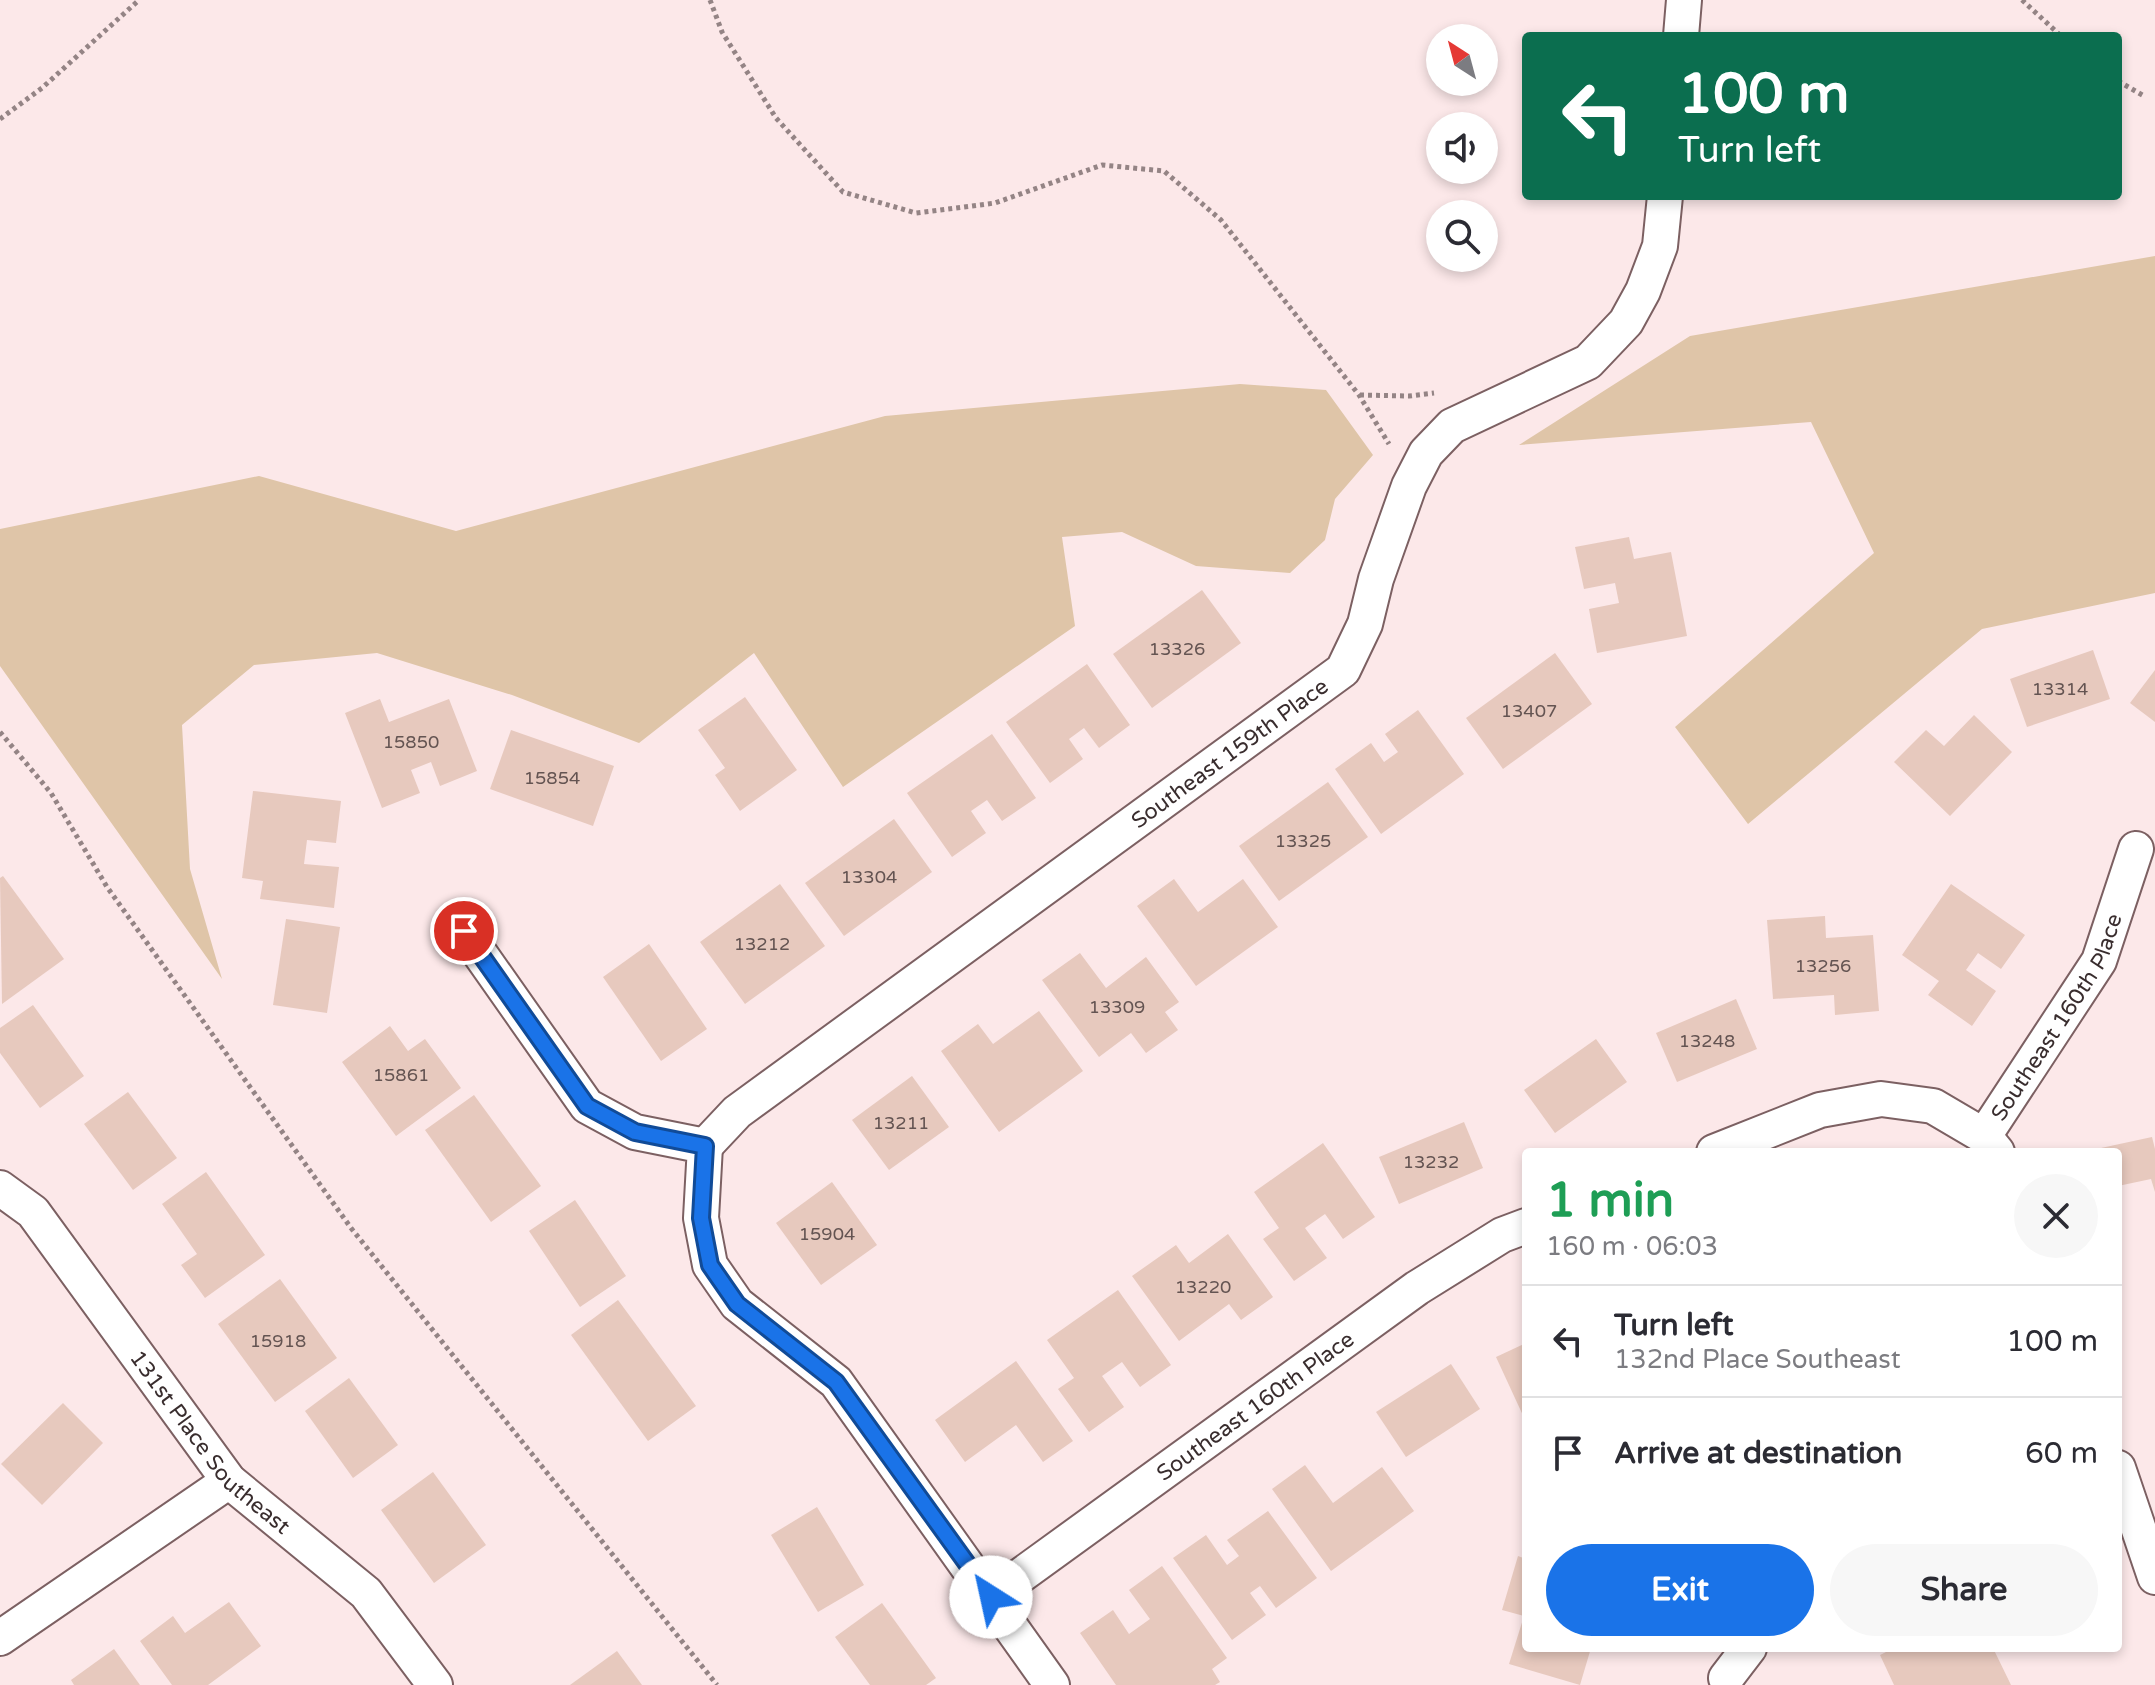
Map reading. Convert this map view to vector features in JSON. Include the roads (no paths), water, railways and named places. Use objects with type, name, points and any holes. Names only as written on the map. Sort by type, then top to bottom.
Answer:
[{"type":"street","points":[[1681,32],[1684,0]]},
{"type":"street","name":"Southeast 159th Place","points":[[705,1146],[737,1112],[1343,670],[1365,624],[1376,579],[1409,486],[1426,453],[1452,426],[1588,362],[1626,322],[1643,291],[1660,246],[1665,200]]},
{"type":"street","name":"Southeast 160th Place","points":[[1724,1148],[1820,1110],[1881,1099],[1933,1106],[1990,1144],[2099,961],[2136,849]]},
{"type":"street","points":[[464,931],[587,1106],[635,1132],[705,1146],[701,1218],[710,1265],[737,1304],[836,1382],[1052,1685]]},
{"type":"street","name":"131st Place Southeast","points":[[0,1188],[33,1212],[229,1481],[366,1593],[435,1685]]},
{"type":"street","name":"Southeast 160th Place","points":[[991,1597],[1417,1288],[1502,1235],[1522,1228]]},
{"type":"street","points":[[0,1638],[229,1481]]},
{"type":"street","points":[[2122,1481],[2155,1577]]},
{"type":"street","points":[[1726,1678],[1746,1652]]}]
